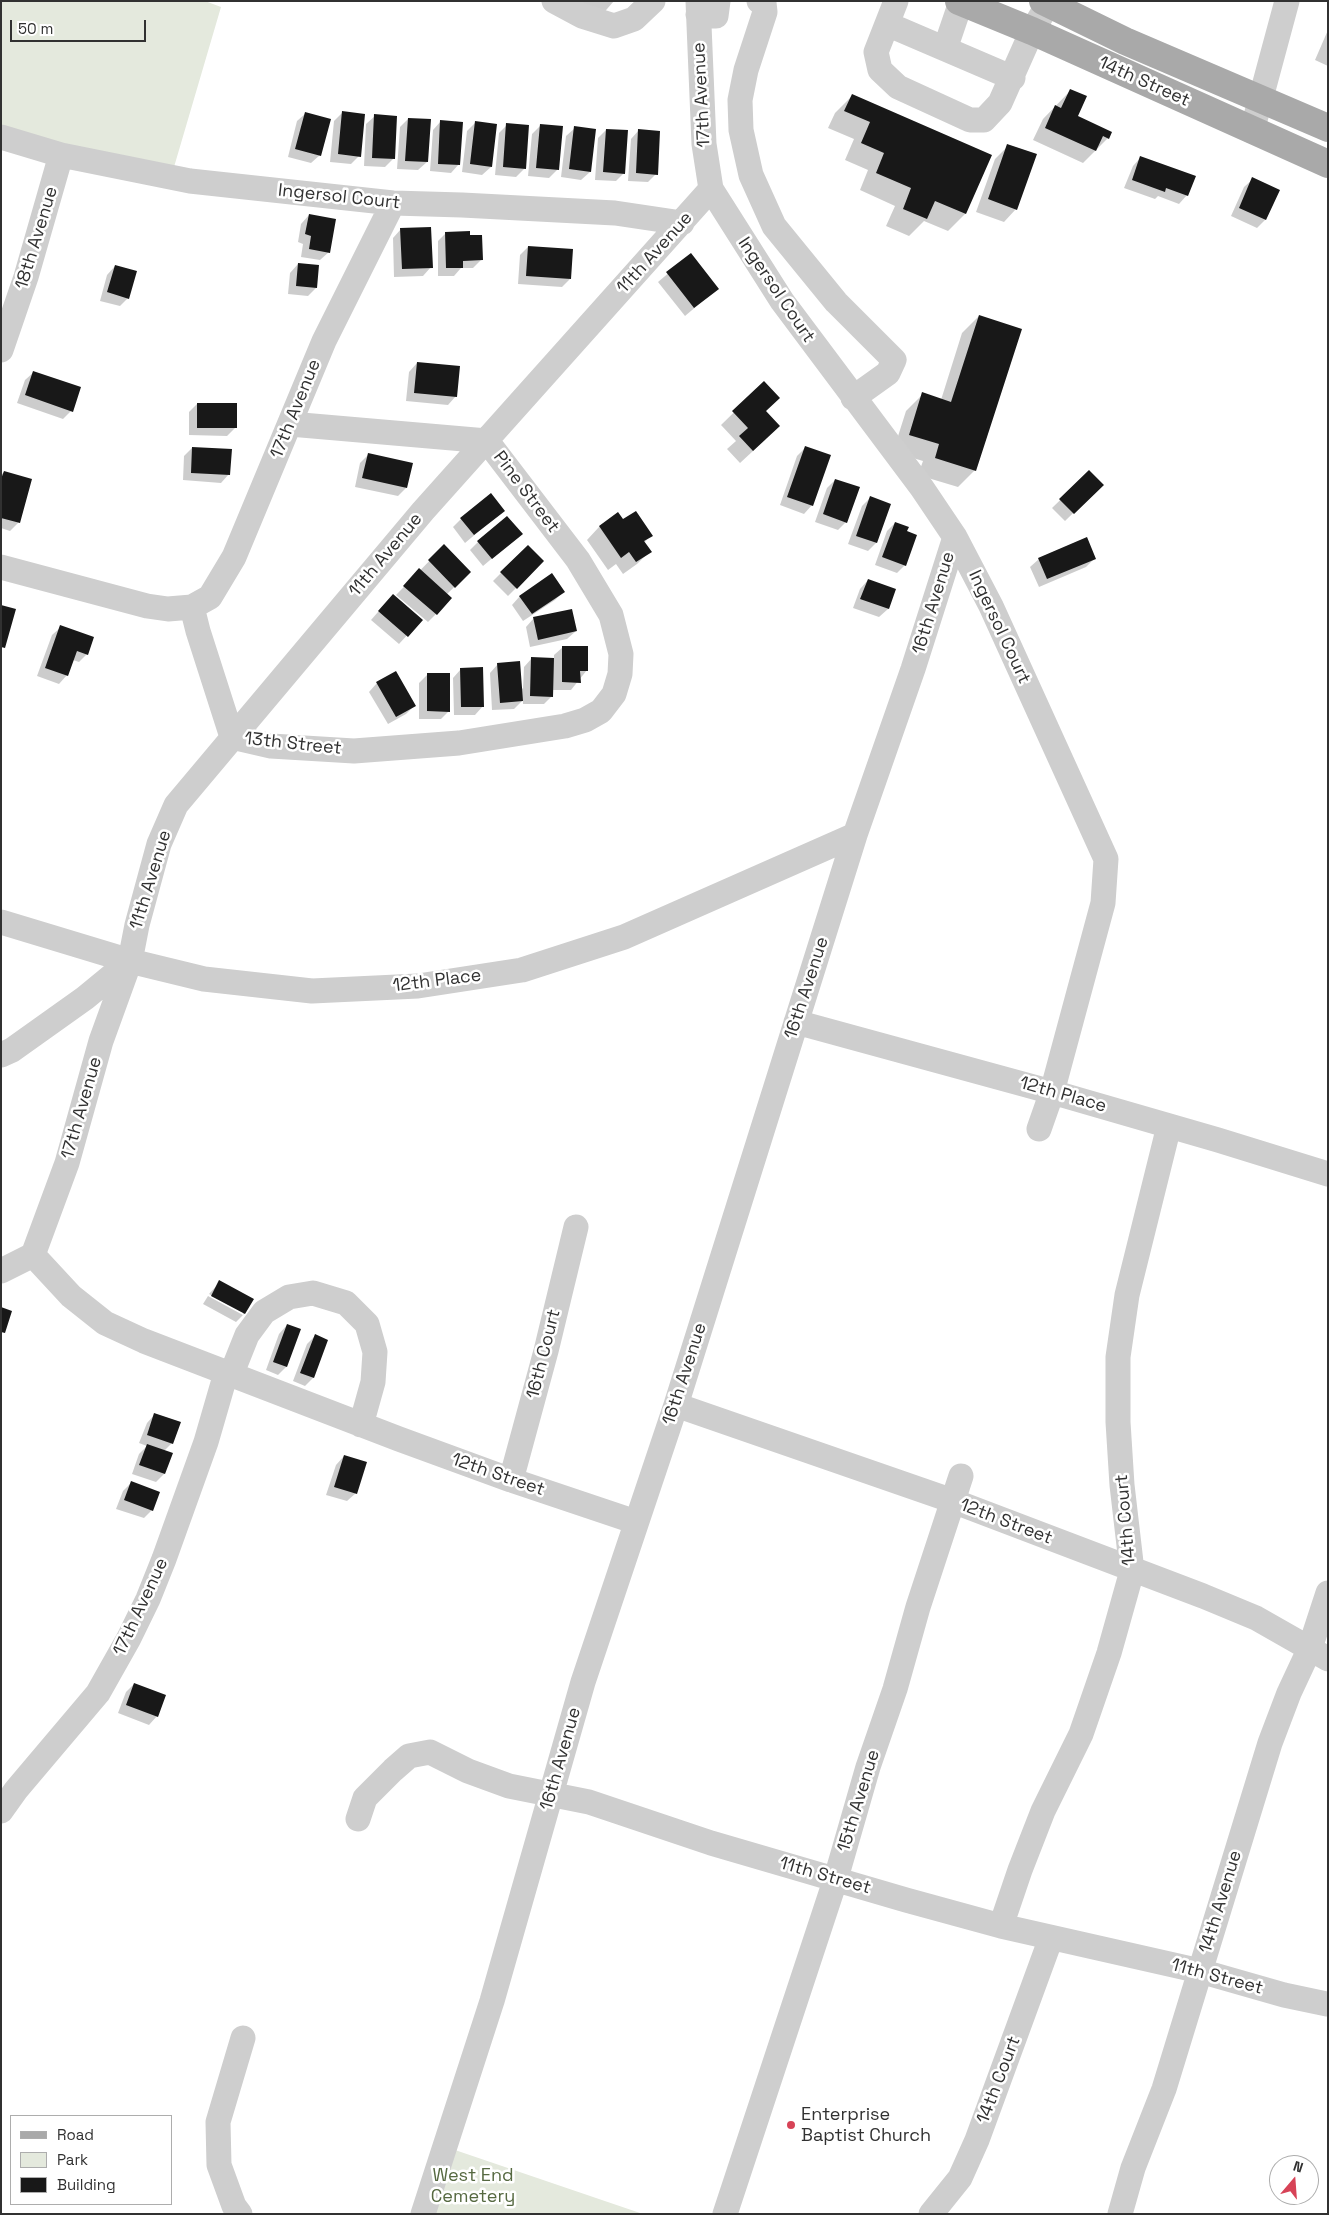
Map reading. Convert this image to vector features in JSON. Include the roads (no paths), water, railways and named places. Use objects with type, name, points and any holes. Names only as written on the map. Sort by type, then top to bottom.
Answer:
[{"type":"main road","name":"14th Street","points":[[960,2],[1032,32],[1328,164]]},
{"type":"main road","name":"14th Street","points":[[1047,2],[1125,41],[1328,128]]},
{"type":"street","points":[[554,1],[582,16],[614,26],[634,19],[653,1]]},
{"type":"street","points":[[759,1],[764,3],[764,12],[746,70],[740,100],[742,130],[751,175],[774,226],[836,302],[894,360],[888,373],[860,393],[950,500]]},
{"type":"street","points":[[896,1],[876,52],[880,70],[898,87],[970,120],[984,120],[1000,104],[1047,2]]},
{"type":"street","points":[[1252,131],[1287,1]]},
{"type":"street","points":[[945,49],[960,2]]},
{"type":"street","name":"17th Avenue","points":[[699,5],[704,144],[711,189]]},
{"type":"street","points":[[887,24],[1012,78]]},
{"type":"street","name":"Ingersol Court","points":[[1,137],[61,155],[190,181],[393,203],[588,211],[682,222]]},
{"type":"street","name":"18th Avenue","points":[[1,350],[26,277],[61,155]]},
{"type":"street","name":"Ingersol Court","points":[[711,189],[782,301],[860,393],[955,536],[991,606],[1106,858],[1103,902],[1052,1092]]},
{"type":"street","name":"11th Avenue","points":[[130,962],[136,925],[158,844],[176,804],[423,511],[711,189]]},
{"type":"street","name":"17th Avenue","points":[[192,607],[210,597],[223,578],[324,341],[393,203]]},
{"type":"street","name":"Pine Street","points":[[290,424],[487,441],[578,560],[611,615],[621,654],[620,674],[614,694]]},
{"type":"street","name":"16th Avenue","points":[[423,2214],[492,2001],[583,1682],[676,1405],[855,835],[913,669],[955,536]]},
{"type":"street","points":[[1,567],[147,606],[168,608],[192,607]]},
{"type":"street","name":"13th Street","points":[[192,607],[232,737],[271,746],[354,751],[459,743],[565,726],[584,720],[602,710],[614,694]]},
{"type":"street","name":"12th Place","points":[[1,922],[130,962],[204,980],[312,991],[418,986],[522,970],[624,937],[855,835]]},
{"type":"street","points":[[1,1055],[12,1050],[85,998],[130,962]]},
{"type":"street","name":"17th Avenue","points":[[33,1255],[67,1163],[101,1041],[130,962]]},
{"type":"street","name":"12th Place","points":[[796,1022],[1052,1092],[1328,1174]]},
{"type":"street","points":[[1039,1129],[1052,1092]]},
{"type":"street","name":"14th Court","points":[[1001,1926],[1043,1811],[1081,1734],[1109,1653],[1132,1571],[1122,1485],[1118,1422],[1118,1358],[1127,1296],[1169,1126]]},
{"type":"street","name":"16th Court","points":[[511,1480],[546,1351],[576,1227]]},
{"type":"street","points":[[1,1271],[33,1255]]},
{"type":"street","name":"12th Street","points":[[33,1255],[71,1296],[105,1323],[144,1341],[361,1425],[511,1480],[636,1522]]},
{"type":"street","points":[[229,1374],[247,1335],[264,1312],[289,1297],[313,1293],[346,1303],[368,1324],[375,1352],[372,1382],[361,1425]]},
{"type":"street","name":"17th Avenue","points":[[1,1812],[16,1790],[98,1693],[129,1638],[164,1560],[229,1374]]},
{"type":"street","name":"12th Street","points":[[676,1405],[953,1501],[1132,1571],[1203,1596],[1256,1618],[1319,1654]]},
{"type":"street","points":[[953,1501],[961,1476]]},
{"type":"street","name":"15th Avenue","points":[[726,2214],[836,1878],[868,1767],[895,1689],[918,1607],[953,1501]]},
{"type":"street","name":"14th Avenue","points":[[1120,2214],[1134,2168],[1164,2089],[1270,1743],[1289,1693],[1319,1654],[1328,1593]]},
{"type":"street","name":"11th Street","points":[[358,1819],[365,1798],[393,1770],[409,1756],[430,1752],[468,1771],[509,1786],[589,1802],[711,1843],[1001,1926],[1328,2004]]},
{"type":"street","name":"14th Court","points":[[931,2214],[960,2178],[977,2140],[1051,1938]]},
{"type":"street","points":[[240,2214],[234,2206],[219,2165],[218,2122],[244,2038]]},
{"type":"place","name":"Enterprise Baptist Church","points":[[791,2125]]},
{"type":"park label","name":"West End Cemetery","points":[[473,2186]]}]
